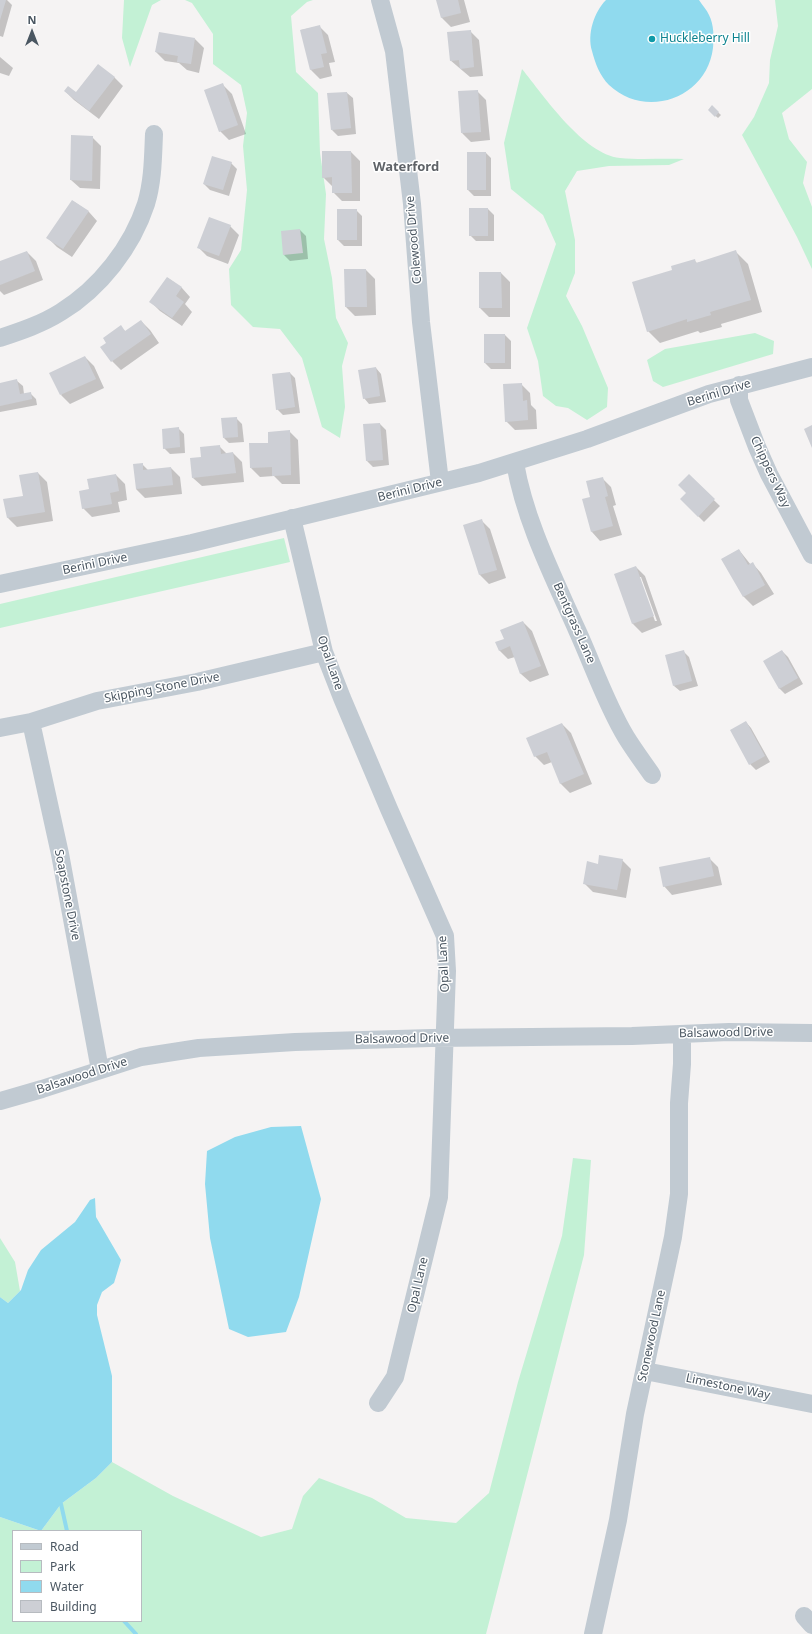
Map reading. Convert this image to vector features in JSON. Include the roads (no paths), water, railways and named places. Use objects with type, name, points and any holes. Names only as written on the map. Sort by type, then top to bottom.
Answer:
[{"type":"street","name":"Colewood Drive","points":[[380,0],[394,51],[412,204],[420,322],[440,482]]},
{"type":"street","points":[[0,338],[42,323],[62,312],[97,283],[113,265],[137,225],[146,203],[152,173],[154,134]]},
{"type":"street","name":"Berini Drive","points":[[0,584],[192,543],[515,463],[587,439],[709,394],[812,367]]},
{"type":"street","name":"Chippers Way","points":[[740,385],[739,400],[757,447],[769,474],[812,555]]},
{"type":"street","name":"Bentgrass Lane","points":[[515,463],[518,482],[553,576],[614,714],[626,738],[652,775]]},
{"type":"street","name":"Opal Lane","points":[[292,518],[324,652],[386,803],[445,936],[447,971],[439,1198],[395,1377],[378,1403]]},
{"type":"street","name":"Skipping Stone Drive","points":[[0,728],[31,722],[97,701],[197,682],[324,652]]},
{"type":"street","name":"Soapstone Drive","points":[[31,722],[60,854],[100,1070]]},
{"type":"street","name":"Balsawood Drive","points":[[0,1101],[141,1057],[199,1048],[295,1042],[445,1038],[729,1032],[812,1033]]},
{"type":"street","name":"Stonewood Lane","points":[[593,1634],[618,1520],[635,1414],[673,1237],[679,1194],[679,1103],[682,1064],[682,1034]]},
{"type":"street","name":"Limestone Way","points":[[645,1371],[812,1404]]},
{"type":"water","points":[[606,0],[699,0],[711,19],[713,27],[713,48],[708,65],[699,80],[687,91],[673,98],[657,102],[640,101],[624,96],[609,85],[603,78],[596,65],[590,38],[595,17]]},
{"type":"water","points":[[301,1126],[321,1199],[299,1297],[286,1332],[248,1337],[229,1329],[210,1238],[205,1184],[207,1151],[235,1137],[271,1127]]},
{"type":"water","points":[[95,1198],[96,1217],[121,1260],[114,1283],[102,1292],[97,1305],[97,1315],[112,1376],[112,1462],[96,1478],[61,1504],[42,1530],[38,1530],[0,1517],[0,1297],[8,1303],[21,1290],[28,1270],[41,1250],[75,1222],[90,1200]]},
{"type":"waterway","points":[[61,1504],[67,1530]]},
{"type":"waterway","points":[[125,1622],[136,1634]]},
{"type":"place","name":"Huckleberry Hill","points":[[652,39]]},
{"type":"district","name":"Waterford","points":[[406,167]]}]
